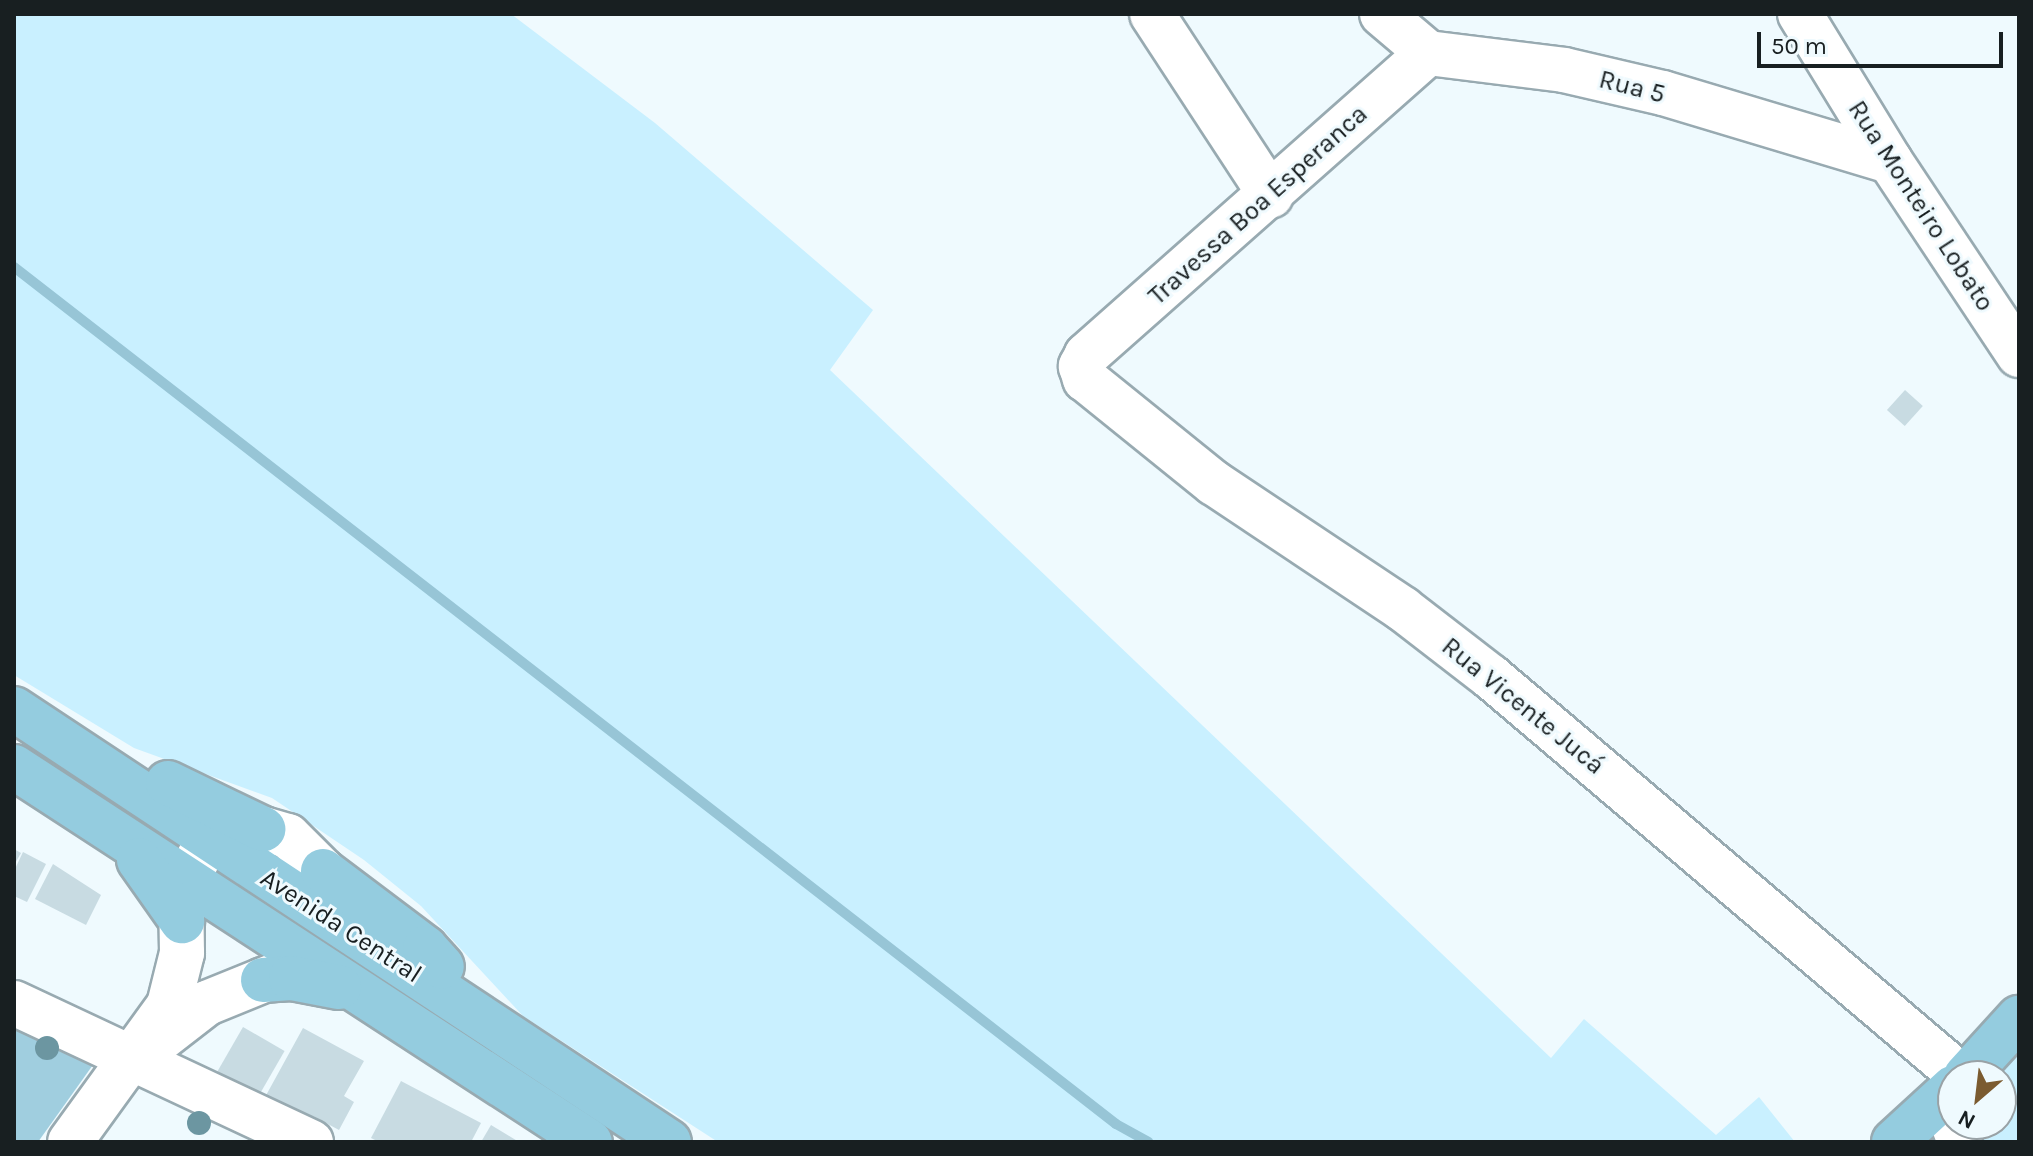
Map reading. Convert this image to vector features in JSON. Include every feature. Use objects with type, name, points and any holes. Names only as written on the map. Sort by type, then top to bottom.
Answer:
[{"type":"main road","name":"Avenida Central","points":[[14,709],[330,921],[512,1036],[669,1142]]},
{"type":"main road","points":[[66,743],[159,778],[263,829]]},
{"type":"main road","name":"Avenida Central","points":[[14,767],[590,1142]]},
{"type":"main road","points":[[63,798],[130,850],[182,921]]},
{"type":"main road","points":[[323,871],[425,948],[512,1036]]},
{"type":"main road","points":[[263,980],[315,980],[362,994]]},
{"type":"main road","points":[[1985,1060],[2019,1018]]},
{"type":"main road","points":[[1894,1142],[1937,1111]]},
{"type":"street","points":[[1152,14],[1271,196]]},
{"type":"street","points":[[1382,14],[1428,53]]},
{"type":"street","name":"Rua Monteiro Lobato","points":[[1800,14],[1890,161],[2019,355]]},
{"type":"street","name":"Travessa Boa Esperanca","points":[[1087,355],[1271,196],[1428,53]]},
{"type":"street","name":"Rua 5","points":[[1428,53],[1462,53],[1606,80],[1890,161]]},
{"type":"street","name":"Rua Vicente Jucá","points":[[1087,355],[1081,366],[1085,379],[1214,483],[1381,593],[1491,677],[1937,1082]]},
{"type":"street","points":[[70,1142],[132,1061],[169,1005],[182,953],[184,878],[214,841],[263,829],[288,836],[323,871],[331,895],[330,921],[308,960],[181,1018],[132,1061]]},
{"type":"street","points":[[182,921],[202,959],[241,979],[263,980]]},
{"type":"street","points":[[14,1003],[132,1061],[311,1142]]},
{"type":"shaded area","points":[[14,14],[511,14],[655,123],[873,310],[830,370],[1551,1058],[1584,1019],[1716,1135],[1759,1097],[1795,1142],[718,1142],[523,1016],[421,906],[364,860],[272,798],[134,748],[14,675]]},
{"type":"shaded area","points":[[14,1024],[95,1062],[38,1142],[14,1142]]},
{"type":"shaded area","points":[[2019,1052],[2019,1142],[1938,1142],[2017,1140],[2017,1060],[2012,1060]]},
{"type":"building","points":[[1905,390],[1923,406],[1905,426],[1887,410]]},
{"type":"building","points":[[14,849],[21,853],[14,865]]},
{"type":"building","points":[[23,852],[46,864],[27,902],[14,896],[14,871]]},
{"type":"building","points":[[53,864],[101,895],[86,925],[35,899]]},
{"type":"building","points":[[243,1027],[285,1051],[259,1095],[218,1071]]},
{"type":"building","points":[[303,1028],[364,1061],[344,1096],[354,1102],[339,1130],[313,1116],[308,1124],[264,1099]]},
{"type":"building","points":[[401,1081],[481,1123],[471,1142],[379,1142],[371,1138]]},
{"type":"building","points":[[491,1125],[519,1142],[481,1142]]},
{"type":"waterway","points":[[14,267],[1116,1124],[1148,1142]]}]
